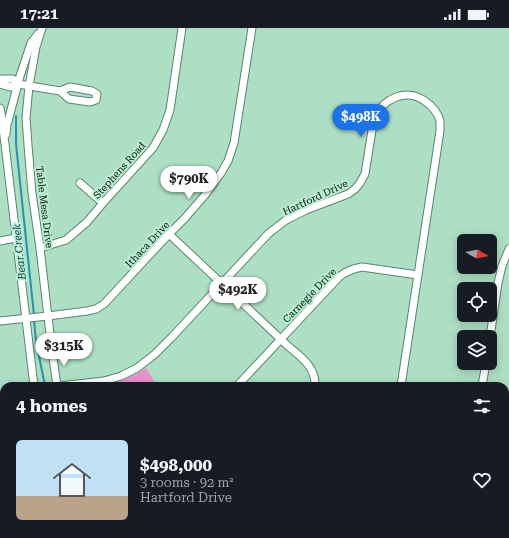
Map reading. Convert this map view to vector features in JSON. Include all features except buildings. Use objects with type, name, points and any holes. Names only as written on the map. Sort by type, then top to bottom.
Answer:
[{"type":"street","name":"Stephens Road","points":[[40,248],[66,240],[87,222],[153,148],[163,130],[170,110],[182,28]]},
{"type":"street","name":"Ithaca Drive","points":[[0,321],[96,309],[104,304],[205,195],[228,161],[234,143],[252,28]]},
{"type":"street","name":"Table Mesa Drive","points":[[34,382],[29,318],[4,163],[7,125],[18,84],[31,43],[41,29]]},
{"type":"street","name":"Table Mesa Drive","points":[[41,29],[29,86],[26,118],[32,193],[40,248],[45,316],[56,382]]},
{"type":"street","points":[[0,79],[13,79],[18,84]]},
{"type":"street","points":[[0,84],[11,87],[18,84],[60,91]]},
{"type":"street","name":"Hartford Drive","points":[[95,382],[121,376],[137,368],[155,354],[260,243],[286,220],[306,210],[348,194],[355,189],[365,174],[374,118],[384,104],[392,98],[401,95],[412,96],[430,104],[440,121],[440,131],[402,382]]},
{"type":"street","name":"Table Mesa Drive","points":[[0,108],[5,144]]},
{"type":"street","points":[[80,183],[103,203]]},
{"type":"street","points":[[169,234],[308,363],[313,371],[316,382]]},
{"type":"street","points":[[0,241],[16,238]]},
{"type":"street","points":[[491,330],[498,282],[502,266],[509,249]]},
{"type":"street","name":"Carnegie Drive","points":[[241,382],[344,273],[352,269],[362,267],[418,275]]},
{"type":"street","points":[[483,382],[485,370]]},
{"type":"shaded area","points":[[146,368],[155,382],[118,382]]},
{"type":"waterway","name":"Bear Creek","points":[[16,116],[16,144],[34,315]]},
{"type":"waterway","name":"Bear Creek","points":[[34,320],[36,341],[44,382]]}]
